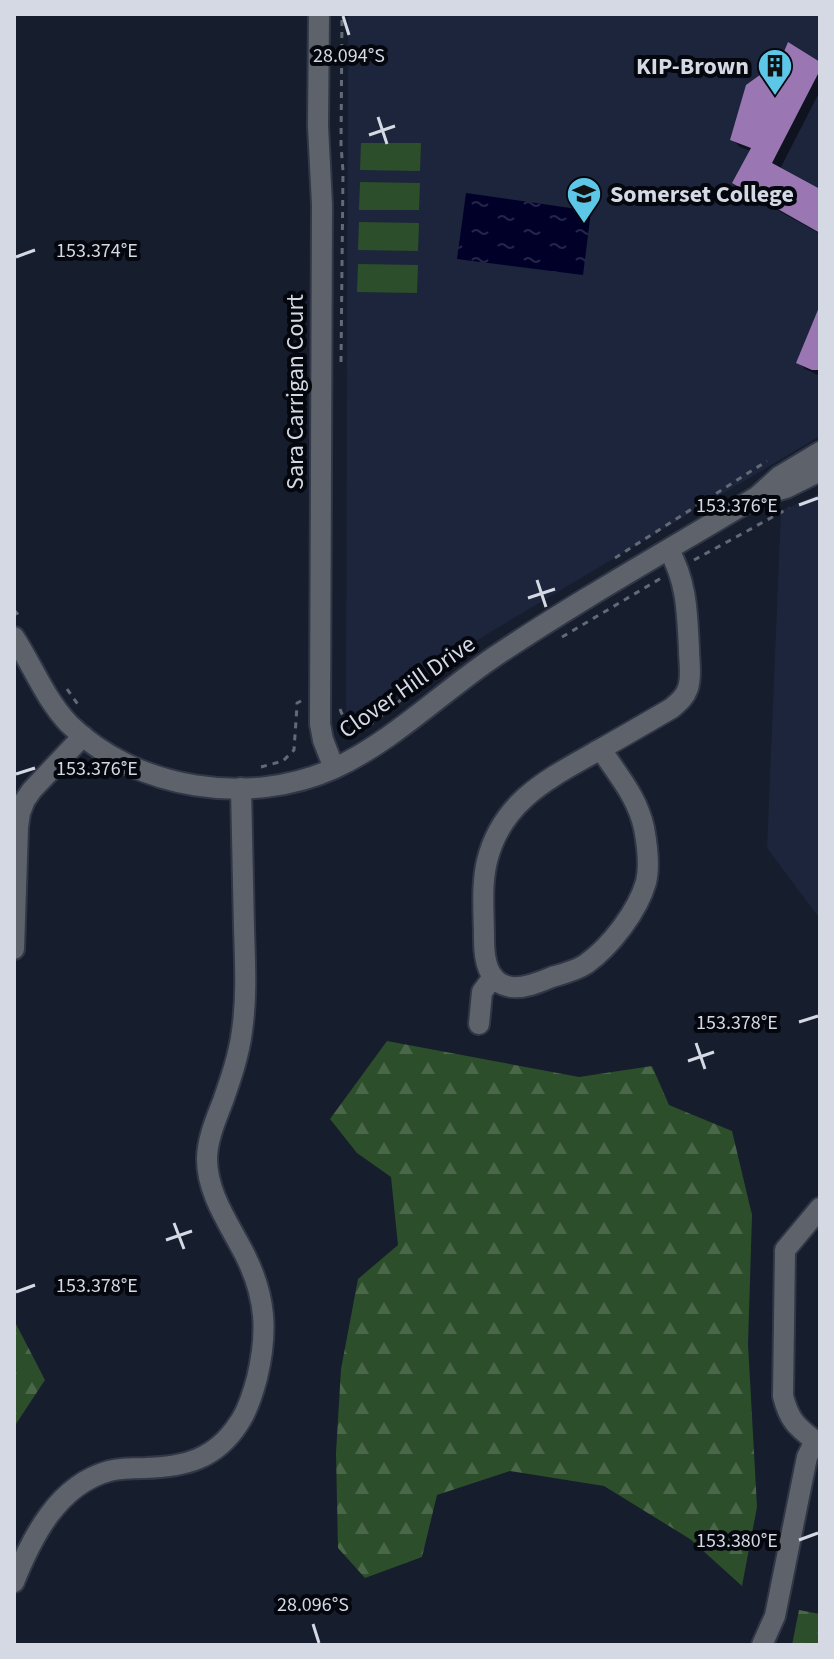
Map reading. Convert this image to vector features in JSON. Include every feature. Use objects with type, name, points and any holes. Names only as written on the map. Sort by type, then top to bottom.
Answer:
[{"type":"street","name":"Sara Carrigan Court","points":[[319,14],[318,126],[322,205],[320,724],[334,768]]},
{"type":"street","name":"Clover Hill Drive","points":[[20,630],[49,698],[64,718],[83,736],[116,758],[162,778],[211,788],[241,788],[297,781],[334,768],[370,749],[496,656],[758,496],[780,476],[820,452]]},
{"type":"street","name":"Clover Hill Drive","points":[[758,496],[786,488],[820,471]]},
{"type":"street","points":[[601,749],[634,796],[644,827],[646,880],[637,905],[621,928],[584,965],[557,976],[512,987],[493,977],[485,960],[486,864],[494,840],[507,815],[528,795],[550,778],[672,708],[688,689],[690,670],[683,583],[669,550]]},
{"type":"street","points":[[14,949],[20,813],[32,790],[83,736]]},
{"type":"street","points":[[14,1582],[39,1528],[59,1502],[78,1486],[109,1471],[178,1466],[209,1454],[240,1422],[254,1392],[265,1334],[264,1311],[246,1258],[216,1197],[207,1159],[237,1057],[245,1007],[241,788]]},
{"type":"street","points":[[479,1024],[482,992],[493,977]]},
{"type":"street","points":[[762,1645],[775,1616],[807,1457],[815,1441],[796,1426],[787,1413],[783,1396],[785,1250],[820,1208]]},
{"type":"path","points":[[341,375],[342,14]]},
{"type":"path","points":[[616,557],[768,461]]},
{"type":"path","points":[[557,640],[794,505]]},
{"type":"path","points":[[14,610],[20,630]]},
{"type":"path","points":[[338,701],[349,724],[370,725],[423,682],[467,652]]},
{"type":"path","points":[[63,683],[82,709]]},
{"type":"path","points":[[254,768],[275,765],[290,756],[296,744],[297,703],[310,701]]},
{"type":"shaded area","name":"Somerset College","points":[[348,14],[820,14],[820,436],[346,718]]},
{"type":"shaded area","points":[[820,493],[820,919],[767,848],[781,511]]},
{"type":"green space","points":[[361,143],[421,143],[420,171],[360,170]]},
{"type":"green space","points":[[360,182],[420,183],[419,210],[359,210]]},
{"type":"green space","points":[[359,222],[419,223],[418,251],[358,250]]},
{"type":"green space","points":[[358,264],[418,265],[417,293],[357,292]]},
{"type":"green space","points":[[387,1041],[579,1077],[652,1066],[669,1105],[732,1131],[752,1215],[748,1344],[757,1507],[742,1586],[690,1539],[604,1486],[510,1471],[437,1495],[422,1557],[365,1578],[338,1548],[336,1453],[341,1369],[358,1279],[398,1245],[391,1177],[357,1153],[330,1119]]},
{"type":"green space","points":[[14,1322],[45,1380],[14,1427]]},
{"type":"green space","points":[[799,1610],[820,1614],[820,1645],[792,1645]]},
{"type":"water","points":[[466,193],[591,211],[583,275],[457,259]]},
{"type":"building","name":"KIP-Brown","points":[[788,42],[820,62],[820,70],[772,163],[820,189],[820,233],[732,183],[751,148],[730,140],[746,85],[771,67],[783,54]]},
{"type":"building","points":[[820,305],[820,370],[812,370],[796,363]]},
{"type":"place","name":"KIP-Brown","points":[[775,97]]},
{"type":"place","name":"Somerset College","points":[[584,225]]}]
